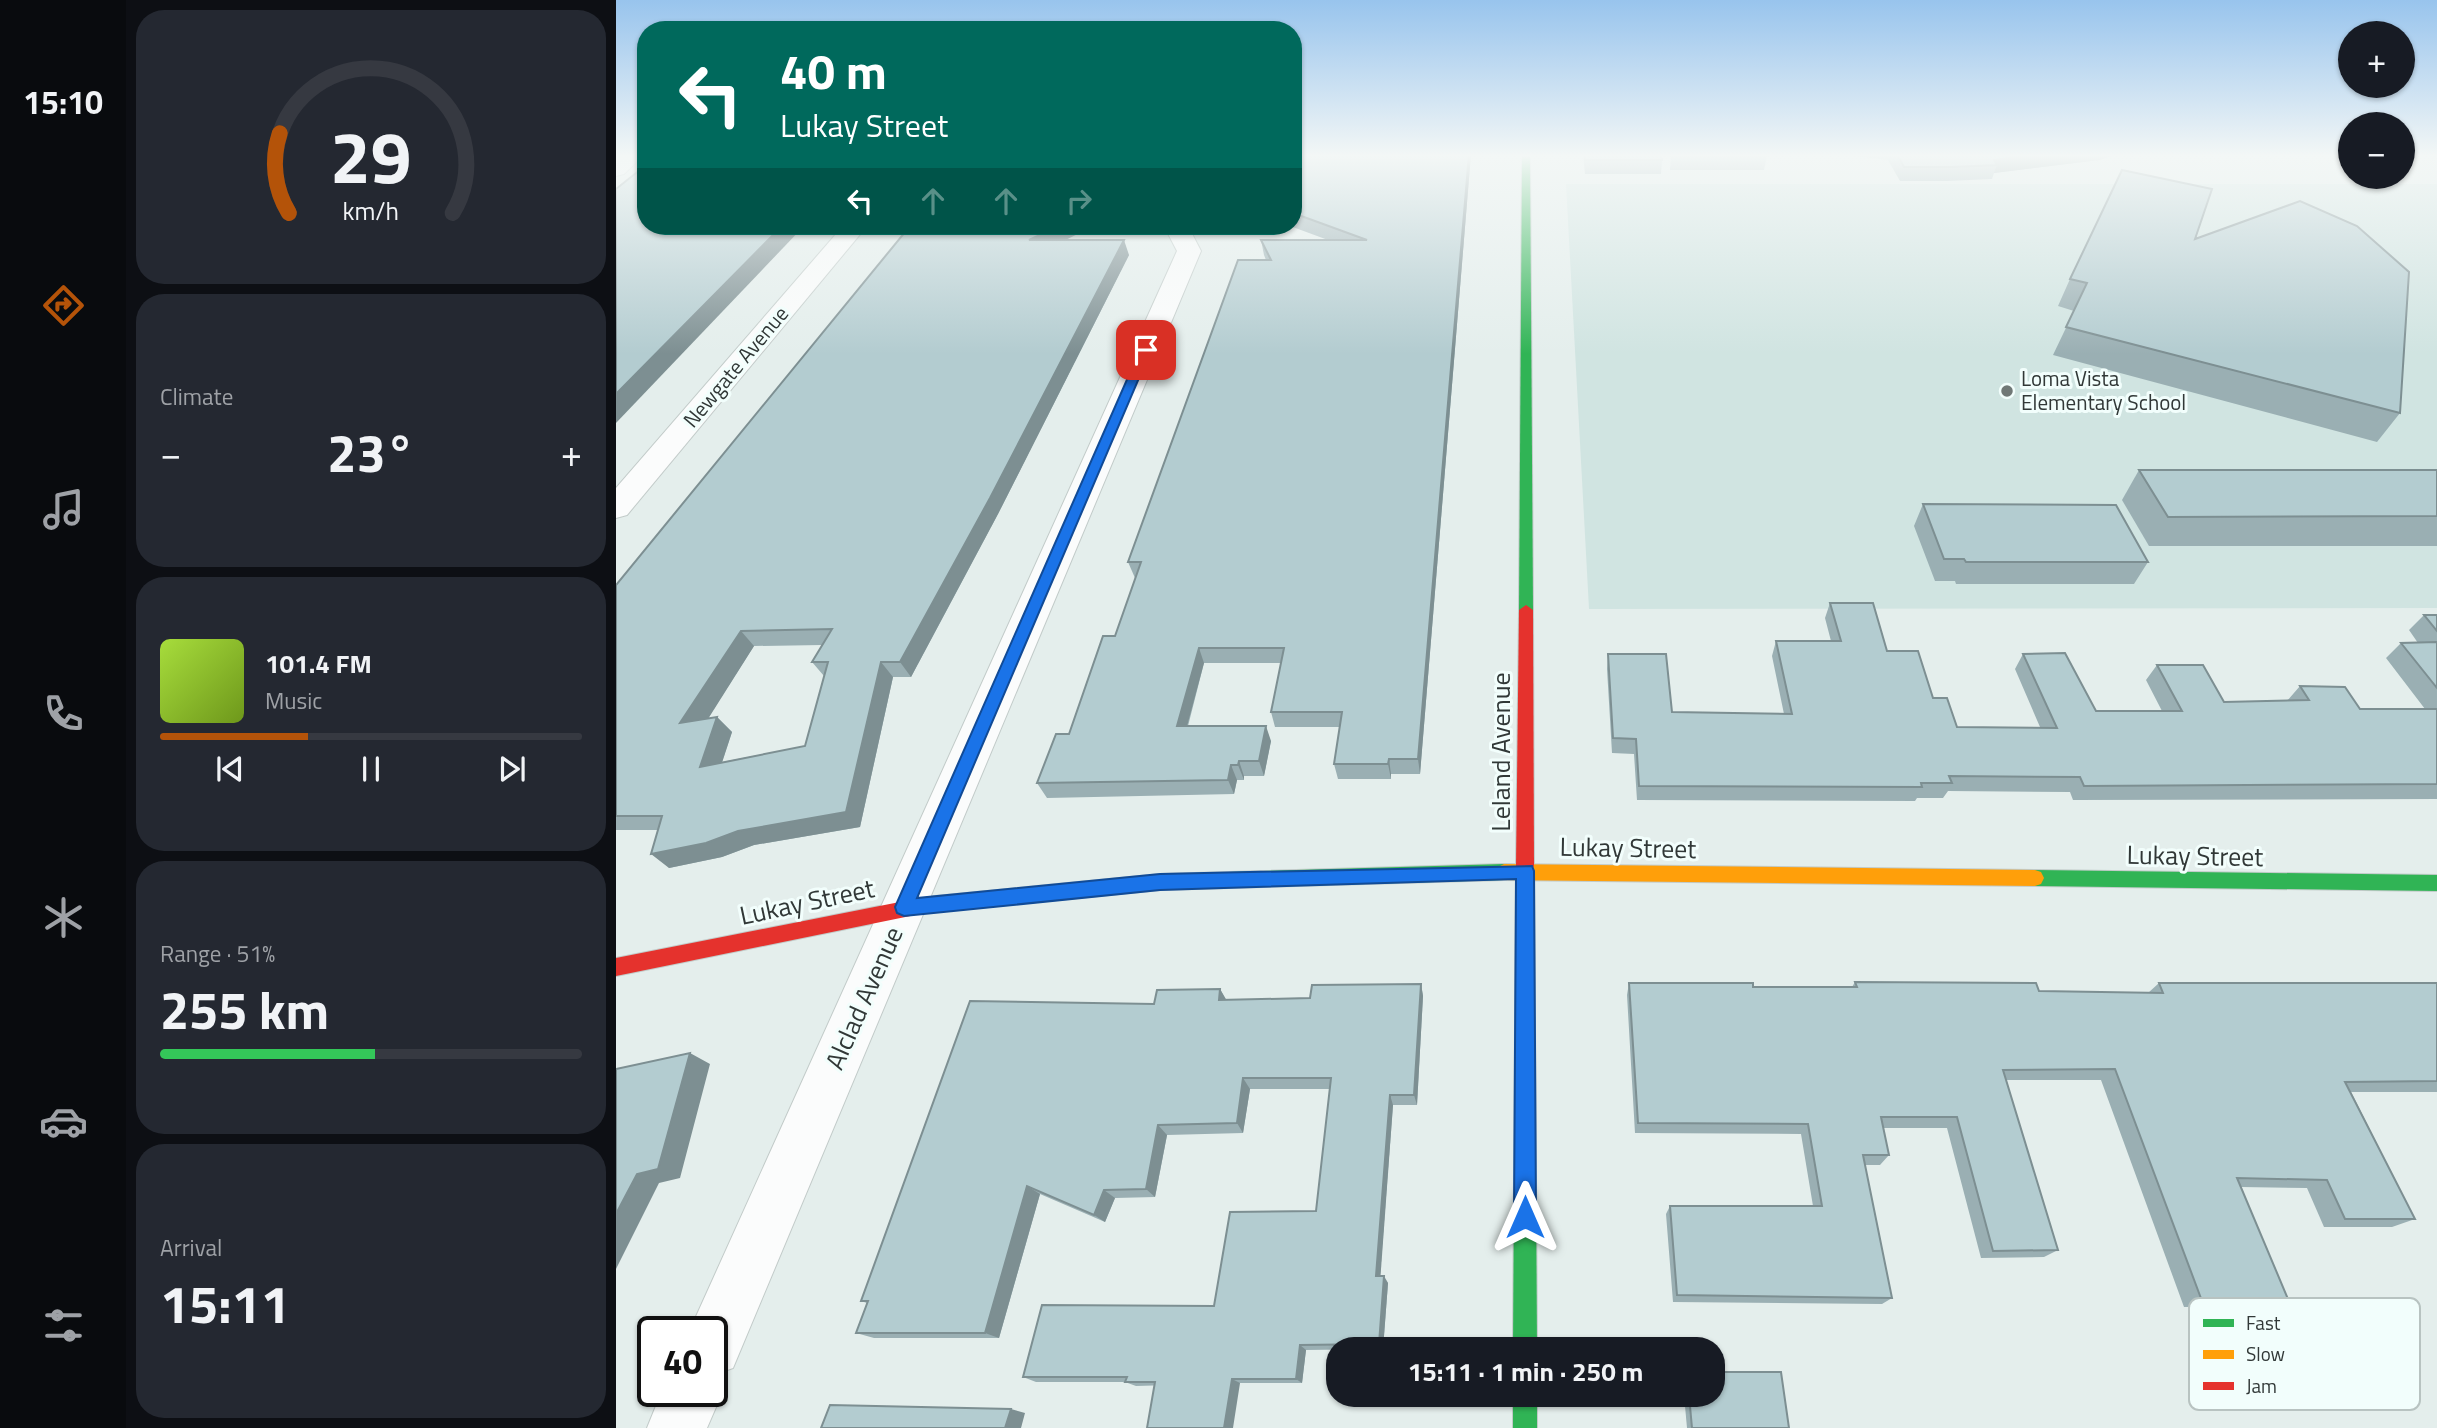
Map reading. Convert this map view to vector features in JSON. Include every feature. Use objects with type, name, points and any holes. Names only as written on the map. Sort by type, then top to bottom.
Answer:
[{"type":"street","name":"Leland Avenue","points":[[1525,1337],[1527,221]]},
{"type":"street","name":"Newgate Avenue","points":[[616,508],[847,235]]},
{"type":"street","name":"Alclad Avenue","points":[[726,1316],[1189,251],[1181,235]]},
{"type":"street","name":"Lukay Street","points":[[616,967],[904,907],[1160,882],[1525,871],[2437,883]]},
{"type":"street","points":[[677,1428],[686,1407]]},
{"type":"street","points":[[1525,1407],[1525,1428]]},
{"type":"shaded area","name":"Loma Vista Elementary School","points":[[1568,221],[2437,221],[2437,608],[1589,609]]},
{"type":"building","points":[[616,221],[637,221],[637,235],[773,235],[616,394]]},
{"type":"building","points":[[1314,221],[1463,221],[1418,759],[1389,759],[1388,764],[1334,764],[1342,712],[1271,712],[1284,648],[1199,648],[1177,726],[1266,726],[1259,761],[1239,761],[1238,765],[1231,765],[1228,780],[1037,783],[1056,734],[1069,734],[1103,636],[1115,636],[1141,562],[1128,562],[1238,260],[1271,260],[1261,240],[1367,240]]},
{"type":"building","points":[[2098,221],[2201,221],[2195,239],[2246,221],[2345,221],[2357,226],[2409,272],[2400,413],[2066,327],[2087,283],[2070,279]]},
{"type":"building","points":[[903,235],[1040,235],[1029,240],[1124,240],[990,498],[900,662],[881,662],[846,812],[738,831],[706,843],[651,854],[662,816],[616,816],[616,585]],"holes":[[[832,629],[812,662],[828,662],[805,746],[700,767],[717,717],[680,723],[741,631]]]},
{"type":"building","points":[[2139,470],[2437,470],[2437,516],[2168,517]]},
{"type":"building","points":[[1923,504],[2116,505],[2148,562],[1966,562],[1964,559],[1944,559]]},
{"type":"building","points":[[1830,603],[1873,603],[1887,651],[1918,651],[1933,698],[1947,698],[1957,727],[2057,728],[2023,654],[2065,653],[2096,711],[2182,711],[2157,665],[2203,665],[2224,702],[2309,700],[2300,686],[2345,687],[2360,709],[2437,709],[2437,784],[2084,786],[2080,777],[1949,776],[1952,783],[1921,783],[1922,787],[1639,786],[1636,739],[1613,738],[1608,654],[1666,654],[1672,712],[1792,714],[1776,641],[1841,641]]},
{"type":"building","points":[[2424,615],[2437,615],[2437,631]]},
{"type":"building","points":[[2437,642],[2437,688],[2401,643]]},
{"type":"building","points":[[1855,982],[2036,983],[2039,991],[2163,993],[2159,983],[2437,983],[2437,1081],[2345,1082],[2415,1219],[2345,1219],[2327,1180],[2237,1178],[2288,1298],[2201,1298],[2115,1069],[2003,1070],[2058,1250],[1993,1251],[1957,1117],[1881,1117],[1889,1155],[1863,1155],[1892,1298],[1677,1295],[1670,1206],[1822,1206],[1808,1124],[1638,1123],[1629,983],[1753,983],[1753,987],[1857,987]]},
{"type":"building","points":[[1421,984],[1414,1095],[1390,1095],[1376,1276],[1384,1276],[1380,1337],[1326,1337],[1326,1345],[1300,1345],[1296,1379],[1232,1379],[1224,1428],[1147,1428],[1155,1382],[1125,1382],[1127,1377],[1023,1377],[1042,1305],[1214,1306],[1230,1212],[1316,1211],[1331,1078],[1243,1078],[1237,1123],[1158,1125],[1146,1189],[1104,1190],[1094,1215],[1027,1186],[985,1333],[856,1333],[868,1301],[861,1301],[970,1001],[1154,1004],[1157,990],[1220,989],[1219,1000],[1310,998],[1312,985]]},
{"type":"building","points":[[690,1053],[658,1169],[637,1174],[616,1214],[616,1069]]},
{"type":"building","points":[[1725,1372],[1781,1372],[1789,1428],[1692,1428],[1690,1407],[1725,1407]]},
{"type":"building","points":[[830,1405],[1011,1409],[1005,1428],[821,1428]]},
{"type":"traffic: fast","points":[[1526,221],[1526,610]]},
{"type":"traffic: fast","points":[[1525,866],[1525,1337]]},
{"type":"traffic: fast","points":[[925,905],[1160,882],[1504,872]]},
{"type":"traffic: fast","points":[[2035,878],[2437,883]]},
{"type":"traffic: fast","points":[[1525,1407],[1525,1428]]},
{"type":"traffic: slow","points":[[1504,872],[2035,878]]},
{"type":"traffic: jam","points":[[1525,866],[1526,610]]},
{"type":"traffic: jam","points":[[616,967],[925,905]]},
{"type":"place","name":"Loma Vista Elementary School","points":[[2007,391]]},
{"type":"route","points":[[1146,350],[904,907],[1160,882],[1525,871],[1525,1217]]}]
